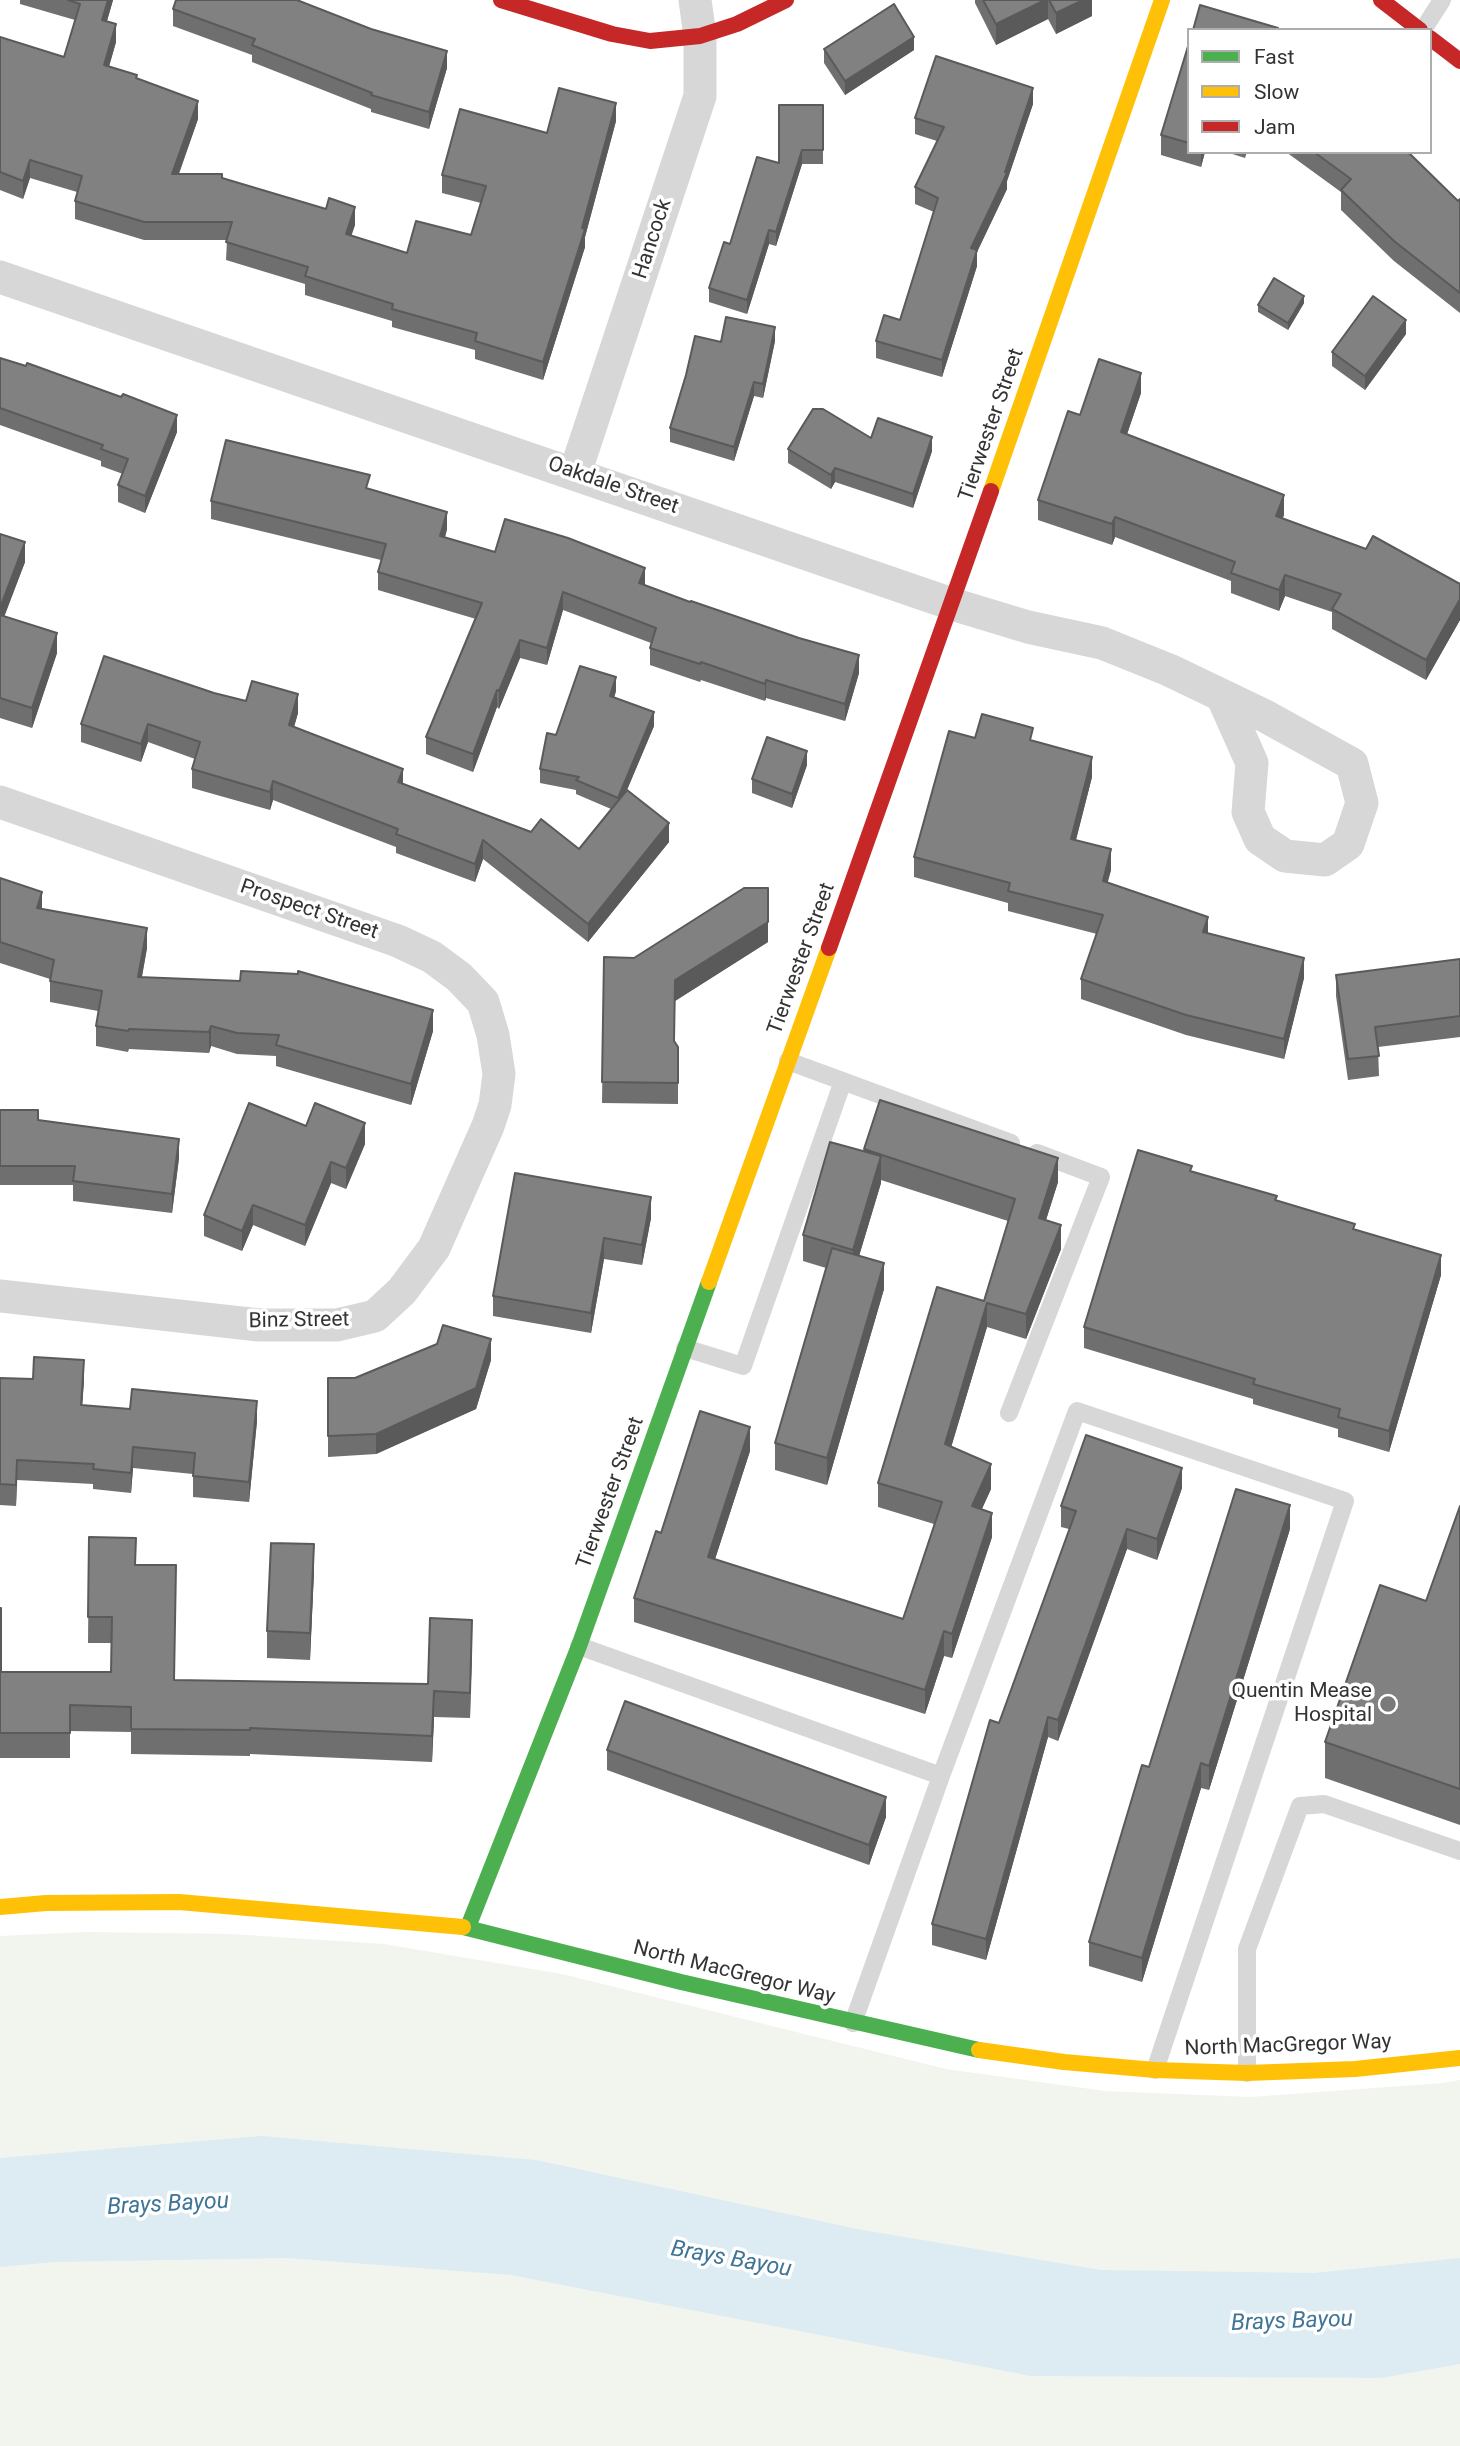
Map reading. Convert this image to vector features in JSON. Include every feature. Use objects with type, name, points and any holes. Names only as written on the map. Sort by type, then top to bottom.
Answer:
[{"type":"street","points":[[501,0],[612,34],[650,41],[701,36],[737,24],[786,0]]},
{"type":"street","name":"Hancock","points":[[575,473],[701,96],[701,36],[695,0]]},
{"type":"street","name":"Tierwester Street","points":[[468,1927],[579,1646],[952,604],[1162,0]]},
{"type":"street","points":[[1381,0],[1418,28]]},
{"type":"street","points":[[1432,40],[1460,61]]},
{"type":"street","name":"Oakdale Street","points":[[0,277],[952,604],[1028,627],[1102,643],[1169,670],[1265,716],[1352,764],[1362,803],[1348,844],[1325,860],[1284,856],[1260,839],[1248,812],[1252,763],[1223,698]]},
{"type":"street","name":"Prospect Street","points":[[0,802],[398,941],[432,957],[459,977],[483,1002],[493,1035],[499,1074],[495,1105],[488,1126]]},
{"type":"street","name":"Binz Street","points":[[0,1296],[259,1325],[337,1325],[375,1316],[402,1291],[434,1248],[488,1126]]},
{"type":"street","name":"North MacGregor Way","points":[[0,1906],[179,1902],[468,1927],[853,2023],[965,2048],[1064,2062],[1155,2070],[1247,2073],[1355,2069],[1460,2058]]},
{"type":"lane","points":[[1422,28],[1442,0]]},
{"type":"lane","points":[[788,1061],[1101,1177],[1009,1413]]},
{"type":"lane","points":[[685,1348],[743,1366],[844,1081]]},
{"type":"lane","points":[[853,2023],[941,1776],[1077,1411],[1345,1501],[1155,2070]]},
{"type":"lane","points":[[579,1646],[941,1776]]},
{"type":"lane","points":[[1247,2073],[1247,1949],[1300,1806],[1324,1804],[1460,1851]]},
{"type":"shaded area","points":[[86,1932],[231,1934],[384,1944],[562,1974],[946,2069],[1105,2091],[1250,2097],[1460,2080],[1460,2446],[0,2446],[0,1936]]},
{"type":"water","name":"Brays Bayou","points":[[261,2136],[536,2160],[857,2229],[1101,2270],[1314,2273],[1460,2258],[1460,2364],[1381,2378],[1031,2376],[511,2275],[287,2258],[54,2262],[0,2267],[0,2158]]},
{"type":"building","points":[[68,0],[108,0],[102,20],[116,24],[104,65],[137,75],[136,78],[198,101],[172,174],[222,174],[222,178],[326,209],[329,198],[355,207],[346,234],[407,253],[416,221],[471,235],[486,186],[442,175],[460,109],[547,133],[559,88],[616,103],[582,228],[585,229],[543,362],[475,341],[477,333],[392,309],[393,304],[305,276],[308,267],[226,242],[232,222],[144,222],[75,201],[82,176],[30,160],[23,181],[0,172],[0,37],[64,57],[80,4]]},
{"type":"building","points":[[176,0],[297,0],[371,29],[447,51],[429,112],[371,95],[372,93],[252,45],[255,39],[173,9]]},
{"type":"building","points":[[983,0],[1045,0],[996,24]]},
{"type":"building","points":[[1049,0],[1083,0],[1056,13]]},
{"type":"building","points":[[894,4],[914,37],[845,81],[824,49]]},
{"type":"building","points":[[1200,5],[1278,28],[1194,28]]},
{"type":"building","points":[[1187,50],[1187,142],[1161,135]]},
{"type":"building","points":[[936,56],[1033,88],[1005,172],[1007,173],[971,248],[977,250],[942,360],[876,341],[884,315],[900,320],[938,198],[915,187],[944,127],[915,118]]},
{"type":"building","points":[[779,105],[823,105],[823,150],[802,150],[776,232],[769,230],[747,300],[709,288],[724,242],[730,244],[757,157],[779,163]]},
{"type":"building","points":[[1317,154],[1410,154],[1458,201],[1460,199],[1460,293],[1394,241],[1341,190],[1351,179]]},
{"type":"building","points":[[1274,278],[1304,296],[1288,323],[1258,305]]},
{"type":"building","points":[[1373,296],[1406,320],[1365,376],[1332,352]]},
{"type":"building","points":[[726,317],[775,327],[763,384],[754,382],[734,447],[670,428],[695,336],[721,342]]},
{"type":"building","points":[[0,358],[26,366],[27,363],[121,397],[123,394],[177,415],[145,496],[118,485],[128,459],[101,449],[103,445],[0,408]]},
{"type":"building","points":[[1099,359],[1141,373],[1121,432],[1284,495],[1276,516],[1366,549],[1373,536],[1460,584],[1460,599],[1426,660],[1332,609],[1341,594],[1285,575],[1279,590],[1231,573],[1235,562],[1115,517],[1112,524],[1038,500],[1068,411],[1080,415]]},
{"type":"building","points":[[813,409],[823,409],[871,438],[878,418],[932,437],[913,494],[835,468],[831,475],[788,449]]},
{"type":"building","points":[[226,440],[370,475],[366,488],[447,512],[440,536],[495,552],[505,519],[568,538],[645,568],[639,583],[799,638],[859,655],[845,704],[766,680],[765,684],[650,648],[656,628],[563,592],[547,648],[520,640],[499,691],[497,690],[473,754],[426,737],[482,603],[378,572],[386,544],[211,501]]},
{"type":"building","points":[[0,534],[25,542],[0,608]]},
{"type":"building","points":[[0,615],[57,633],[32,708],[0,698]]},
{"type":"building","points":[[104,656],[246,701],[252,681],[298,694],[289,725],[403,769],[398,782],[531,832],[541,819],[579,849],[627,790],[669,823],[588,924],[483,840],[475,864],[396,834],[398,829],[273,781],[270,792],[192,769],[200,742],[148,724],[141,744],[81,724]]},
{"type":"building","points":[[580,666],[616,677],[610,696],[654,712],[618,798],[576,780],[579,777],[540,769],[547,733],[556,735]]},
{"type":"building","points":[[982,714],[1033,728],[1030,740],[1092,757],[1071,839],[1111,849],[1103,881],[1208,917],[1203,932],[1304,958],[1284,1039],[1186,1015],[1081,979],[1103,915],[1008,891],[1010,883],[914,857],[949,731],[975,738]]},
{"type":"building","points":[[767,737],[807,751],[792,794],[752,779]]},
{"type":"building","points":[[0,878],[42,892],[37,908],[147,928],[138,977],[240,981],[241,971],[298,974],[298,971],[433,1010],[411,1084],[276,1045],[279,1035],[237,1033],[211,1026],[209,1032],[128,1031],[96,1026],[102,991],[50,981],[54,960],[0,942]]},
{"type":"building","points":[[744,888],[768,888],[768,922],[675,980],[674,1041],[678,1047],[678,1083],[602,1082],[604,957],[634,958]]},
{"type":"building","points":[[1460,959],[1460,1016],[1375,1027],[1379,1056],[1348,1059],[1336,975]]},
{"type":"building","points":[[880,1100],[1058,1158],[1039,1218],[1061,1225],[1026,1314],[987,1303],[945,1444],[991,1464],[972,1506],[992,1513],[952,1634],[944,1631],[925,1690],[634,1598],[656,1531],[661,1533],[700,1411],[750,1427],[708,1557],[903,1619],[942,1502],[878,1483],[937,1287],[984,1301],[1015,1199],[864,1149]]},
{"type":"building","points":[[249,1103],[306,1126],[315,1103],[365,1123],[346,1168],[331,1162],[305,1225],[253,1205],[242,1231],[204,1215]]},
{"type":"building","points":[[0,1110],[38,1110],[38,1120],[179,1139],[172,1194],[73,1181],[75,1166],[0,1166]]},
{"type":"building","points":[[830,1142],[881,1156],[853,1250],[803,1235]]},
{"type":"building","points":[[1138,1150],[1192,1166],[1190,1171],[1277,1196],[1275,1200],[1355,1224],[1353,1229],[1441,1255],[1389,1431],[1338,1417],[1340,1409],[1253,1384],[1255,1379],[1084,1327]]},
{"type":"building","points":[[515,1173],[651,1197],[642,1245],[604,1238],[591,1313],[493,1296]]},
{"type":"building","points":[[832,1248],[884,1263],[827,1458],[775,1443]]},
{"type":"building","points":[[443,1325],[491,1339],[476,1388],[376,1434],[328,1436],[328,1378],[355,1378],[437,1344]]},
{"type":"building","points":[[34,1357],[84,1360],[81,1405],[130,1409],[132,1389],[257,1401],[249,1482],[193,1476],[195,1453],[133,1447],[131,1473],[93,1469],[94,1464],[17,1460],[16,1485],[0,1484],[0,1378],[33,1379]]},
{"type":"building","points":[[1086,1435],[1182,1468],[1157,1539],[1127,1529],[1058,1720],[1048,1717],[986,1939],[932,1924],[990,1720],[999,1723],[1076,1511],[1061,1506]]},
{"type":"building","points":[[1236,1489],[1290,1505],[1209,1766],[1201,1763],[1142,1958],[1089,1942],[1142,1765],[1149,1767]]},
{"type":"building","points":[[1460,1506],[1460,1789],[1325,1742],[1380,1585],[1426,1601]]},
{"type":"building","points":[[89,1537],[136,1538],[135,1565],[176,1565],[174,1680],[428,1684],[430,1618],[472,1620],[470,1693],[434,1691],[432,1736],[250,1728],[131,1729],[131,1707],[70,1705],[70,1733],[0,1733],[0,1608],[1,1672],[111,1672],[112,1617],[88,1617]]},
{"type":"building","points":[[271,1543],[314,1544],[310,1633],[267,1631]]},
{"type":"building","points":[[625,1701],[886,1797],[869,1845],[607,1750]]},
{"type":"traffic: fast","points":[[468,1927],[579,1646],[709,1282]]},
{"type":"traffic: fast","points":[[463,1927],[681,1982],[979,2050]]},
{"type":"traffic: slow","points":[[991,491],[1162,0]]},
{"type":"traffic: slow","points":[[709,1282],[829,948]]},
{"type":"traffic: slow","points":[[0,1907],[46,1903],[179,1902],[463,1927]]},
{"type":"traffic: slow","points":[[979,2050],[1064,2062],[1155,2070],[1247,2073],[1355,2069],[1460,2058]]},
{"type":"traffic: jam","points":[[501,0],[612,34],[650,41],[700,36],[737,24],[786,0]]},
{"type":"traffic: jam","points":[[1381,0],[1417,28]]},
{"type":"traffic: jam","points":[[1432,40],[1460,61]]},
{"type":"traffic: jam","points":[[829,948],[991,491]]},
{"type":"place","name":"Quentin Mease Hospital","points":[[1388,1704]]}]
